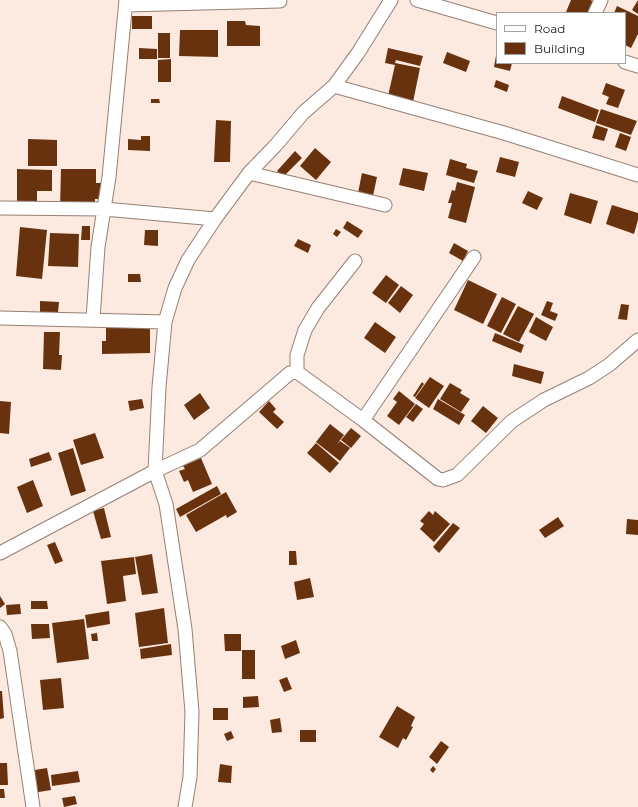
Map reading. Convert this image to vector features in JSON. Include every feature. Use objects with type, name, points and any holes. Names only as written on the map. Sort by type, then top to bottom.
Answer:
[{"type":"street","points":[[185,807],[190,777],[192,712],[186,636],[166,504],[155,471],[159,387],[166,322],[174,288],[188,260],[215,219],[249,173],[276,145],[303,113],[334,86],[358,53],[391,0]]},
{"type":"street","points":[[417,0],[496,23]]},
{"type":"street","points":[[595,12],[601,0]]},
{"type":"street","points":[[93,319],[98,247],[104,210],[126,2],[280,1]]},
{"type":"street","points":[[626,62],[638,66]]},
{"type":"street","points":[[334,86],[504,133],[638,175]]},
{"type":"street","points":[[249,173],[385,205]]},
{"type":"street","points":[[0,208],[104,210],[215,219]]},
{"type":"street","points":[[363,420],[474,257]]},
{"type":"street","points":[[297,372],[297,355],[305,330],[318,308],[355,261]]},
{"type":"street","points":[[0,318],[93,319],[166,322]]},
{"type":"street","points":[[0,553],[155,471],[200,450],[290,373],[297,372],[363,420],[438,478],[448,479],[457,475],[512,421],[544,400],[596,374],[638,340]]},
{"type":"street","points":[[0,627],[10,651],[33,807]]},
{"type":"building","points":[[571,0],[590,0],[596,2],[591,12],[566,12]]},
{"type":"building","points":[[638,0],[638,14],[632,10]]},
{"type":"building","points":[[617,6],[638,16],[638,34],[631,48],[626,46],[626,12],[614,12]]},
{"type":"building","points":[[132,16],[152,16],[152,29],[132,29]]},
{"type":"building","points":[[227,21],[245,21],[246,25],[260,26],[260,46],[227,46]]},
{"type":"building","points":[[180,30],[218,30],[218,57],[179,56]]},
{"type":"building","points":[[158,33],[170,33],[170,58],[158,58]]},
{"type":"building","points":[[139,48],[157,49],[157,59],[139,59]]},
{"type":"building","points":[[388,48],[423,56],[420,66],[396,60],[395,63],[420,68],[413,102],[388,96],[395,65],[385,63]]},
{"type":"building","points":[[447,52],[470,61],[466,72],[443,63]]},
{"type":"building","points":[[496,56],[496,64],[512,64],[510,71],[494,67]]},
{"type":"building","points":[[171,59],[171,82],[158,82],[158,60]]},
{"type":"building","points":[[496,80],[509,85],[507,92],[494,87]]},
{"type":"building","points":[[606,83],[625,90],[618,108],[606,104],[609,97],[602,94]]},
{"type":"building","points":[[562,96],[599,110],[595,122],[558,108]]},
{"type":"building","points":[[151,99],[159,99],[160,103],[151,103]]},
{"type":"building","points":[[601,109],[637,121],[631,135],[596,123]]},
{"type":"building","points":[[216,120],[231,121],[230,162],[214,162]]},
{"type":"building","points":[[596,125],[608,129],[604,141],[592,138]]},
{"type":"building","points":[[620,133],[631,137],[626,151],[615,147]]},
{"type":"building","points":[[141,136],[150,136],[150,151],[128,150],[128,139],[141,140]]},
{"type":"building","points":[[28,139],[57,140],[57,166],[28,166]]},
{"type":"building","points":[[315,148],[331,162],[316,180],[300,166]]},
{"type":"building","points":[[295,151],[302,158],[283,177],[277,171]]},
{"type":"building","points":[[500,157],[519,162],[515,177],[496,172]]},
{"type":"building","points":[[450,159],[467,164],[466,168],[478,171],[474,183],[446,175]]},
{"type":"building","points":[[403,168],[428,173],[424,191],[399,185]]},
{"type":"building","points":[[17,169],[52,170],[52,191],[37,191],[37,206],[17,205]]},
{"type":"building","points":[[61,169],[96,169],[96,183],[103,183],[103,199],[95,199],[95,208],[60,208]]},
{"type":"building","points":[[362,173],[377,177],[373,196],[358,193]]},
{"type":"building","points":[[457,182],[475,187],[466,223],[448,218],[452,203],[448,203],[452,190],[455,191]]},
{"type":"building","points":[[528,191],[543,198],[537,210],[522,203]]},
{"type":"building","points":[[570,193],[598,201],[591,224],[564,215]]},
{"type":"building","points":[[612,205],[638,213],[638,220],[634,234],[606,224]]},
{"type":"building","points":[[347,221],[363,231],[358,238],[343,228]]},
{"type":"building","points":[[82,226],[90,226],[90,240],[81,240]]},
{"type":"building","points":[[20,227],[47,230],[42,279],[16,276]]},
{"type":"building","points":[[336,229],[341,232],[337,237],[333,234]]},
{"type":"building","points":[[145,230],[158,230],[158,246],[144,245]]},
{"type":"building","points":[[50,233],[79,234],[78,267],[48,266]]},
{"type":"building","points":[[298,239],[311,245],[308,253],[294,246]]},
{"type":"building","points":[[454,243],[468,251],[463,261],[449,253]]},
{"type":"building","points":[[128,274],[140,274],[141,282],[128,282]]},
{"type":"building","points":[[386,275],[399,285],[386,303],[372,293]]},
{"type":"building","points":[[468,280],[497,294],[483,324],[454,310]]},
{"type":"building","points":[[401,286],[413,295],[400,313],[388,303]]},
{"type":"building","points":[[502,297],[516,304],[501,333],[487,326]]},
{"type":"building","points":[[40,301],[59,302],[58,312],[40,312]]},
{"type":"building","points":[[547,301],[553,303],[550,311],[558,314],[555,321],[541,315]]},
{"type":"building","points":[[621,304],[629,305],[627,320],[618,319]]},
{"type":"building","points":[[518,306],[534,314],[519,342],[503,334]]},
{"type":"building","points":[[536,317],[553,327],[546,341],[529,332]]},
{"type":"building","points":[[375,322],[396,337],[385,353],[364,338]]},
{"type":"building","points":[[106,328],[150,328],[150,353],[102,354],[102,341],[106,341]]},
{"type":"building","points":[[44,332],[60,332],[59,355],[62,355],[61,370],[43,369]]},
{"type":"building","points":[[495,333],[524,345],[521,353],[492,341]]},
{"type":"building","points":[[514,364],[544,372],[541,384],[512,376]]},
{"type":"building","points":[[430,377],[444,386],[429,408],[415,398]]},
{"type":"building","points":[[422,382],[424,384],[415,397],[413,396]]},
{"type":"building","points":[[450,383],[462,390],[460,393],[470,399],[461,412],[440,399]]},
{"type":"building","points":[[399,391],[415,404],[399,425],[387,416],[397,402],[393,399]]},
{"type":"building","points":[[200,393],[210,408],[194,420],[184,405]]},
{"type":"building","points":[[142,399],[144,408],[130,411],[128,401]]},
{"type":"building","points":[[438,399],[465,415],[459,425],[433,409]]},
{"type":"building","points":[[0,401],[11,402],[9,434],[0,433]]},
{"type":"building","points":[[269,401],[276,409],[273,412],[284,422],[277,429],[259,412]]},
{"type":"building","points":[[416,404],[423,409],[413,422],[406,417]]},
{"type":"building","points":[[483,406],[498,418],[486,433],[471,421]]},
{"type":"building","points":[[330,424],[344,435],[337,444],[340,441],[350,448],[340,461],[316,442]]},
{"type":"building","points":[[351,428],[361,436],[351,448],[341,440]]},
{"type":"building","points":[[95,433],[104,458],[81,465],[73,440]]},
{"type":"building","points":[[316,443],[339,463],[330,473],[307,453]]},
{"type":"building","points":[[73,448],[86,491],[71,496],[58,453]]},
{"type":"building","points":[[49,452],[52,460],[31,467],[29,459]]},
{"type":"building","points":[[201,458],[212,484],[193,492],[188,480],[184,482],[179,471],[185,469],[183,466]]},
{"type":"building","points":[[33,480],[43,506],[27,513],[17,487]]},
{"type":"building","points":[[217,486],[221,494],[180,517],[176,509]]},
{"type":"building","points":[[226,492],[237,512],[227,518],[226,515],[196,532],[186,515]]},
{"type":"building","points":[[104,508],[111,537],[101,539],[93,511]]},
{"type":"building","points":[[429,511],[433,515],[435,511],[450,524],[434,542],[420,529],[424,524],[420,521]]},
{"type":"building","points":[[558,517],[564,526],[545,538],[539,530]]},
{"type":"building","points":[[627,519],[638,520],[638,535],[626,534]]},
{"type":"building","points":[[453,523],[460,528],[439,553],[433,547]]},
{"type":"building","points":[[55,542],[63,561],[55,564],[47,545]]},
{"type":"building","points":[[289,551],[296,551],[297,565],[289,565]]},
{"type":"building","points":[[152,554],[158,593],[142,595],[135,557]]},
{"type":"building","points":[[134,557],[136,574],[123,576],[126,601],[107,604],[101,561]]},
{"type":"building","points":[[310,578],[314,597],[297,600],[294,582]]},
{"type":"building","points":[[0,596],[5,604],[0,608]]},
{"type":"building","points":[[31,601],[47,601],[48,609],[31,609]]},
{"type":"building","points":[[20,604],[21,614],[7,615],[6,605]]},
{"type":"building","points":[[164,608],[168,643],[139,647],[135,613]]},
{"type":"building","points":[[109,611],[110,624],[87,628],[85,615]]},
{"type":"building","points":[[84,619],[89,659],[57,663],[52,623]]},
{"type":"building","points":[[31,624],[49,624],[50,638],[32,639]]},
{"type":"building","points":[[97,633],[98,641],[92,641],[91,634]]},
{"type":"building","points":[[224,634],[241,634],[241,651],[225,651]]},
{"type":"building","points":[[296,640],[300,653],[285,659],[281,646]]},
{"type":"building","points":[[171,644],[172,655],[141,659],[140,649]]},
{"type":"building","points":[[242,650],[255,650],[255,679],[242,679]]},
{"type":"building","points":[[287,677],[292,689],[284,692],[279,680]]},
{"type":"building","points":[[61,678],[64,708],[43,710],[40,680]]},
{"type":"building","points":[[0,691],[2,691],[4,718],[0,719]]},
{"type":"building","points":[[258,696],[259,707],[243,708],[243,697]]},
{"type":"building","points":[[397,706],[415,717],[411,726],[413,727],[406,740],[403,738],[398,748],[379,737]]},
{"type":"building","points":[[213,708],[228,708],[228,720],[213,720]]},
{"type":"building","points":[[280,718],[282,732],[272,733],[270,720]]},
{"type":"building","points":[[300,730],[316,730],[316,742],[300,742]]},
{"type":"building","points":[[231,731],[234,738],[227,741],[224,734]]},
{"type":"building","points":[[441,741],[449,747],[437,764],[429,757]]},
{"type":"building","points":[[0,763],[7,763],[8,785],[0,785]]},
{"type":"building","points":[[220,764],[232,766],[231,783],[218,782]]},
{"type":"building","points":[[433,766],[436,769],[433,773],[430,770]]},
{"type":"building","points":[[47,768],[51,790],[33,793],[29,771]]},
{"type":"building","points":[[78,771],[80,782],[52,786],[51,775]]},
{"type":"building","points":[[0,789],[4,789],[5,798],[0,798]]},
{"type":"building","points":[[75,796],[77,804],[64,807],[62,798]]}]
